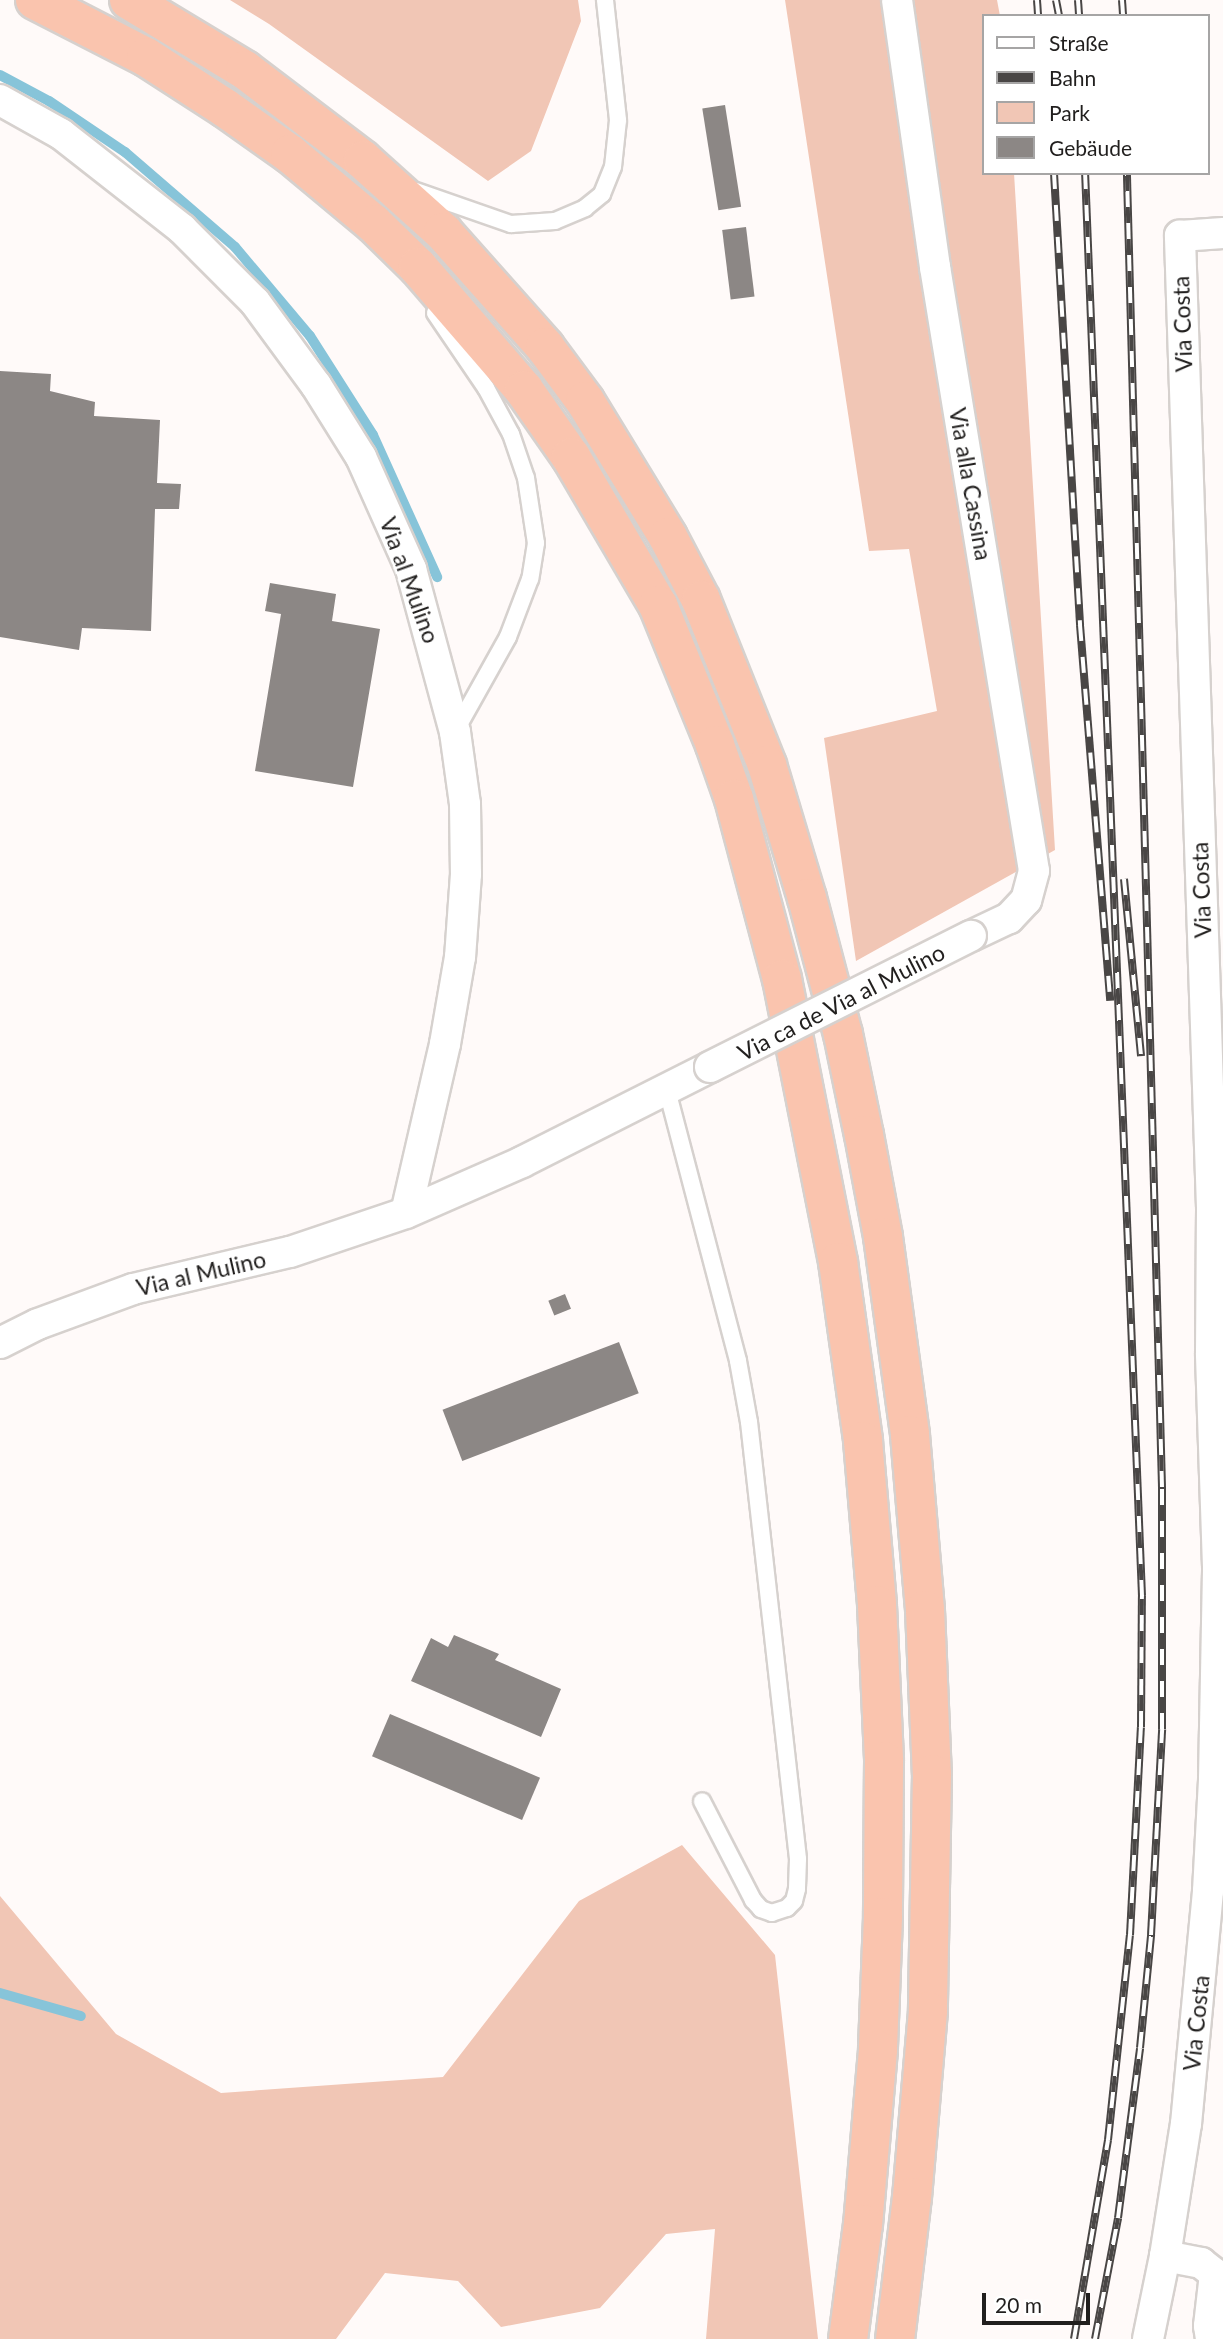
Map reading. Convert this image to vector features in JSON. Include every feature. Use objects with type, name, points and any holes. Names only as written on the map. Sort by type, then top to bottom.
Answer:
[{"type":"highway","points":[[34,0],[146,57],[225,108],[290,154],[374,224],[418,267],[524,390],[571,457],[652,595],[684,666],[733,799],[782,979],[838,1262],[863,1441],[884,1748],[883,1917],[878,2050],[863,2224],[848,2339]]},
{"type":"highway","points":[[128,0],[245,70],[387,180],[443,232],[545,348],[585,401],[668,537],[701,600],[767,765],[807,898],[843,1034],[883,1237],[910,1435],[925,1610],[931,1747],[928,2011],[912,2197],[895,2339]]},
{"type":"street","name":"Via alla Cassina","points":[[897,0],[935,267],[1034,871],[1026,900],[1009,918],[971,936]]},
{"type":"street","name":"Via al Mulino","points":[[0,100],[61,134],[182,229],[255,302],[316,385],[362,457],[411,569],[456,732],[465,804],[466,874],[460,957],[445,1044],[406,1213]]},
{"type":"street","name":"Via Costa","points":[[1148,2339],[1166,2256],[1186,2124],[1208,1891],[1217,1667],[1217,1354],[1180,236],[1223,233]]},
{"type":"street","name":"Via ca de Via al Mulino","points":[[710,1067],[971,936]]},
{"type":"street","name":"Via al Mulino","points":[[0,1343],[38,1324],[133,1289],[290,1252],[406,1213],[522,1161],[710,1067]]},
{"type":"street","points":[[1166,2256],[1201,2263],[1219,2272],[1209,2326],[1211,2339]]},
{"type":"lane","points":[[387,180],[511,224],[555,221],[585,208],[602,194],[613,167],[618,120],[605,0]]},
{"type":"lane","points":[[374,224],[486,387],[511,434],[533,512],[536,543],[530,579],[508,637],[456,732]]},
{"type":"lane","points":[[667,1090],[738,1361],[749,1422],[798,1858],[797,1889],[794,1901],[787,1908],[772,1913],[761,1909],[753,1900],[702,1801]]},
{"type":"green space","points":[[230,0],[578,0],[581,21],[531,151],[488,181],[269,24]]},
{"type":"green space","points":[[785,0],[997,0],[1000,14],[982,14],[982,175],[1014,175],[1055,850],[856,961],[824,738],[937,711],[909,549],[869,551]]},
{"type":"green space","points":[[682,1845],[775,1955],[818,2339],[706,2339],[715,2229],[666,2234],[600,2308],[501,2327],[458,2281],[385,2273],[336,2339],[0,2339],[0,1896],[116,2034],[221,2093],[443,2077],[579,1901]]},
{"type":"building","points":[[725,105],[741,207],[718,210],[702,109]]},
{"type":"building","points":[[746,227],[755,296],[731,299],[722,230]]},
{"type":"building","points":[[0,371],[51,374],[50,391],[95,402],[94,416],[160,420],[157,483],[181,484],[179,509],[155,509],[151,631],[82,628],[79,650],[0,637]]},
{"type":"building","points":[[270,583],[336,594],[332,621],[380,629],[353,787],[255,771],[281,614],[265,611]]},
{"type":"building","points":[[565,1294],[571,1309],[554,1316],[548,1301]]},
{"type":"building","points":[[619,1342],[639,1393],[462,1461],[443,1410]]},
{"type":"building","points":[[454,1635],[499,1654],[495,1660],[561,1689],[541,1737],[411,1681],[431,1638],[448,1647]]},
{"type":"building","points":[[390,1714],[540,1778],[522,1820],[372,1756]]},
{"type":"waterway","points":[[0,75],[49,101],[125,152],[235,247],[310,336],[373,435],[437,577]]},
{"type":"waterway","points":[[0,1993],[81,2016]]},
{"type":"railway","points":[[1037,0],[1038,14]]},
{"type":"railway","points":[[1056,0],[1059,14]]},
{"type":"railway","points":[[1078,0],[1079,14]]},
{"type":"railway","points":[[1122,0],[1123,14]]},
{"type":"railway","points":[[1054,175],[1080,625],[1110,1001]]},
{"type":"railway","points":[[1074,2339],[1108,2140],[1130,1935],[1141,1727],[1142,1596],[1085,175]]},
{"type":"railway","points":[[1095,2339],[1118,2218],[1140,2048],[1151,1935],[1162,1729],[1162,1487],[1127,175]]},
{"type":"railway","points":[[1124,879],[1141,1056]]}]
